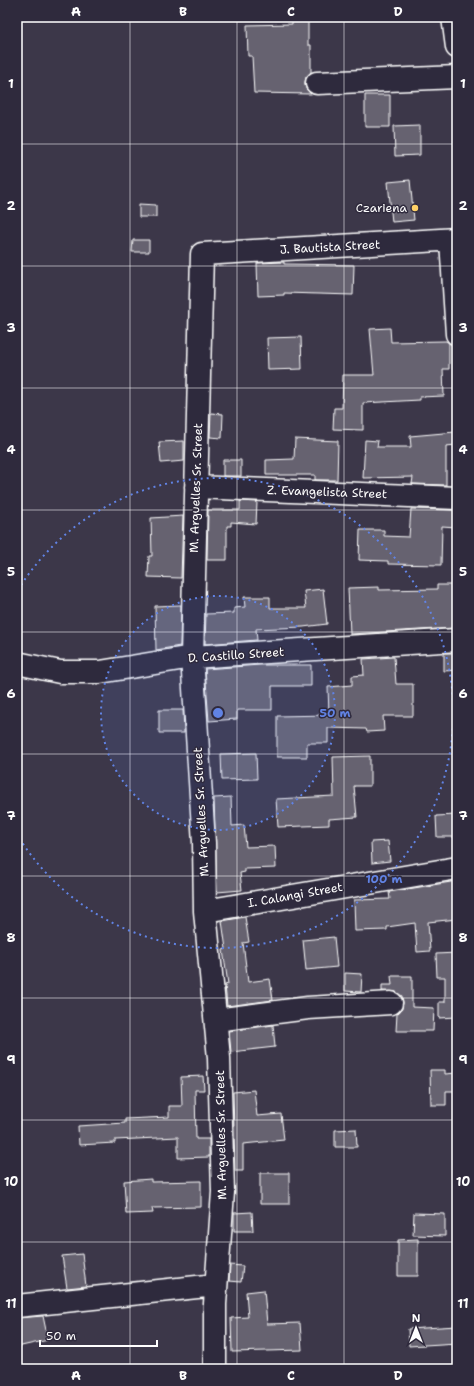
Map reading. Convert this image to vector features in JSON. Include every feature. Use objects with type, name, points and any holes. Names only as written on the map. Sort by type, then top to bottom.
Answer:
[{"type":"street","points":[[453,17],[457,47]]},
{"type":"street","points":[[317,84],[457,77]]},
{"type":"street","points":[[454,240],[457,334]]},
{"type":"street","name":"J. Bautista Street","points":[[202,254],[454,240]]},
{"type":"street","name":"M. Arguelles Sr. Street","points":[[202,254],[192,657],[204,843],[205,911],[219,1058],[223,1192],[216,1285],[215,1369]]},
{"type":"street","name":"Z. Evangelista Street","points":[[196,487],[457,498]]},
{"type":"street","name":"D. Castillo Street","points":[[17,663],[60,672],[100,672],[192,657],[457,640]]},
{"type":"street","name":"I. Calangi Street","points":[[205,911],[457,868]]},
{"type":"street","points":[[216,1020],[308,1008],[391,1003]]},
{"type":"street","points":[[17,1306],[216,1285]]},
{"type":"building","points":[[292,19],[308,19],[308,45],[311,45],[311,72],[306,77],[305,83],[306,89],[311,94],[254,93],[252,56],[248,56],[247,25],[292,24]]},
{"type":"building","points":[[365,95],[390,95],[390,127],[365,127]]},
{"type":"building","points":[[420,125],[420,155],[395,156],[394,126]]},
{"type":"building","points":[[410,180],[414,220],[392,222],[388,182]]},
{"type":"building","points":[[139,204],[156,205],[156,217],[139,217]]},
{"type":"building","points":[[133,240],[149,240],[149,252],[132,252]]},
{"type":"building","points":[[284,262],[284,264],[354,265],[353,295],[284,293],[284,295],[258,296],[257,263]]},
{"type":"building","points":[[390,328],[391,342],[446,341],[449,343],[449,369],[443,369],[444,396],[420,397],[420,400],[363,403],[363,430],[333,429],[334,408],[342,408],[343,375],[374,375],[370,329]]},
{"type":"building","points":[[301,337],[302,369],[268,370],[267,338]]},
{"type":"building","points":[[211,413],[223,414],[222,438],[210,437]]},
{"type":"building","points":[[455,432],[456,445],[446,446],[446,485],[412,484],[413,477],[363,478],[365,440],[378,441],[377,447],[411,447],[410,436]]},
{"type":"building","points":[[295,439],[338,441],[337,480],[315,480],[315,475],[266,475],[266,460],[294,459]]},
{"type":"building","points":[[184,441],[184,461],[161,463],[159,442]]},
{"type":"building","points":[[223,460],[241,460],[241,476],[223,476]]},
{"type":"building","points":[[240,501],[257,502],[256,524],[231,522],[231,526],[227,526],[227,560],[207,560],[208,510],[240,510]]},
{"type":"building","points":[[411,509],[457,510],[456,527],[442,526],[441,565],[388,564],[388,561],[359,560],[360,530],[384,530],[384,536],[409,537]]},
{"type":"building","points":[[183,516],[181,578],[148,577],[149,556],[152,556],[151,518]]},
{"type":"building","points":[[437,585],[455,585],[455,628],[350,634],[348,588],[379,587],[379,590],[437,589]]},
{"type":"building","points":[[323,589],[327,624],[303,627],[256,629],[257,640],[205,644],[206,614],[234,613],[234,608],[245,607],[244,597],[270,597],[270,608],[306,608],[304,591]]},
{"type":"building","points":[[181,605],[180,646],[156,650],[155,606]]},
{"type":"building","points":[[444,653],[457,653],[457,670],[444,671]]},
{"type":"building","points":[[394,657],[396,684],[413,684],[413,716],[383,716],[384,731],[367,732],[366,729],[328,728],[328,743],[307,743],[307,757],[277,757],[277,716],[329,715],[328,687],[352,685],[352,676],[364,675],[363,659]]},
{"type":"building","points":[[260,665],[311,665],[311,686],[272,686],[272,710],[237,710],[237,719],[209,721],[205,669]]},
{"type":"building","points":[[159,710],[183,710],[184,733],[159,733]]},
{"type":"building","points":[[256,753],[257,779],[222,780],[221,754]]},
{"type":"building","points":[[370,756],[370,786],[354,786],[357,817],[329,819],[329,825],[278,827],[276,799],[334,796],[333,757]]},
{"type":"building","points":[[231,797],[232,826],[244,825],[246,847],[275,846],[276,868],[245,869],[245,872],[240,873],[242,890],[217,892],[214,798]]},
{"type":"building","points":[[457,815],[457,837],[437,837],[436,816]]},
{"type":"building","points":[[388,841],[390,861],[372,863],[371,842]]},
{"type":"building","points":[[457,881],[457,919],[428,922],[430,951],[417,952],[415,923],[387,927],[387,930],[355,931],[354,900],[390,899],[389,892]]},
{"type":"building","points":[[245,917],[249,942],[243,943],[248,982],[270,979],[273,1000],[227,1006],[225,985],[228,984],[223,950],[226,949],[222,921]]},
{"type":"building","points":[[334,937],[337,967],[306,970],[303,940]]},
{"type":"building","points":[[457,953],[457,1017],[439,1018],[439,1002],[445,1002],[445,977],[437,977],[436,954]]},
{"type":"building","points":[[345,973],[362,974],[361,992],[345,991]]},
{"type":"building","points":[[391,976],[412,976],[412,1007],[434,1008],[433,1031],[396,1031],[397,1014],[402,1009],[402,996],[396,992],[382,991],[382,985],[392,985]]},
{"type":"building","points":[[273,1025],[275,1047],[231,1052],[229,1031]]},
{"type":"building","points":[[430,1070],[445,1070],[445,1074],[457,1073],[457,1091],[446,1091],[446,1105],[431,1105]]},
{"type":"building","points":[[203,1076],[204,1090],[195,1090],[196,1139],[209,1139],[209,1157],[178,1158],[178,1137],[115,1140],[115,1143],[79,1145],[78,1126],[125,1123],[125,1119],[169,1117],[169,1106],[182,1106],[181,1077]]},
{"type":"building","points":[[254,1090],[257,1116],[281,1114],[284,1140],[243,1144],[243,1171],[235,1171],[233,1092]]},
{"type":"building","points":[[356,1129],[357,1147],[335,1147],[335,1130]]},
{"type":"building","points":[[260,1173],[289,1173],[289,1204],[260,1204]]},
{"type":"building","points":[[151,1179],[151,1182],[201,1181],[201,1207],[152,1208],[153,1213],[126,1214],[124,1181]]},
{"type":"building","points":[[252,1212],[253,1231],[234,1231],[234,1213]]},
{"type":"building","points":[[414,1213],[445,1214],[445,1236],[413,1235]]},
{"type":"building","points":[[418,1239],[418,1276],[398,1276],[398,1240]]},
{"type":"building","points":[[82,1254],[86,1286],[67,1288],[62,1256]]},
{"type":"building","points":[[230,1265],[243,1266],[241,1282],[229,1281]]},
{"type":"building","points":[[264,1290],[267,1324],[300,1323],[302,1350],[232,1352],[231,1318],[248,1317],[246,1292]]},
{"type":"building","points":[[43,1316],[48,1340],[17,1347],[17,1318]]},
{"type":"building","points":[[457,1326],[457,1343],[409,1346],[408,1329]]},
{"type":"place","name":"Czariena","points":[[415,208]]}]
